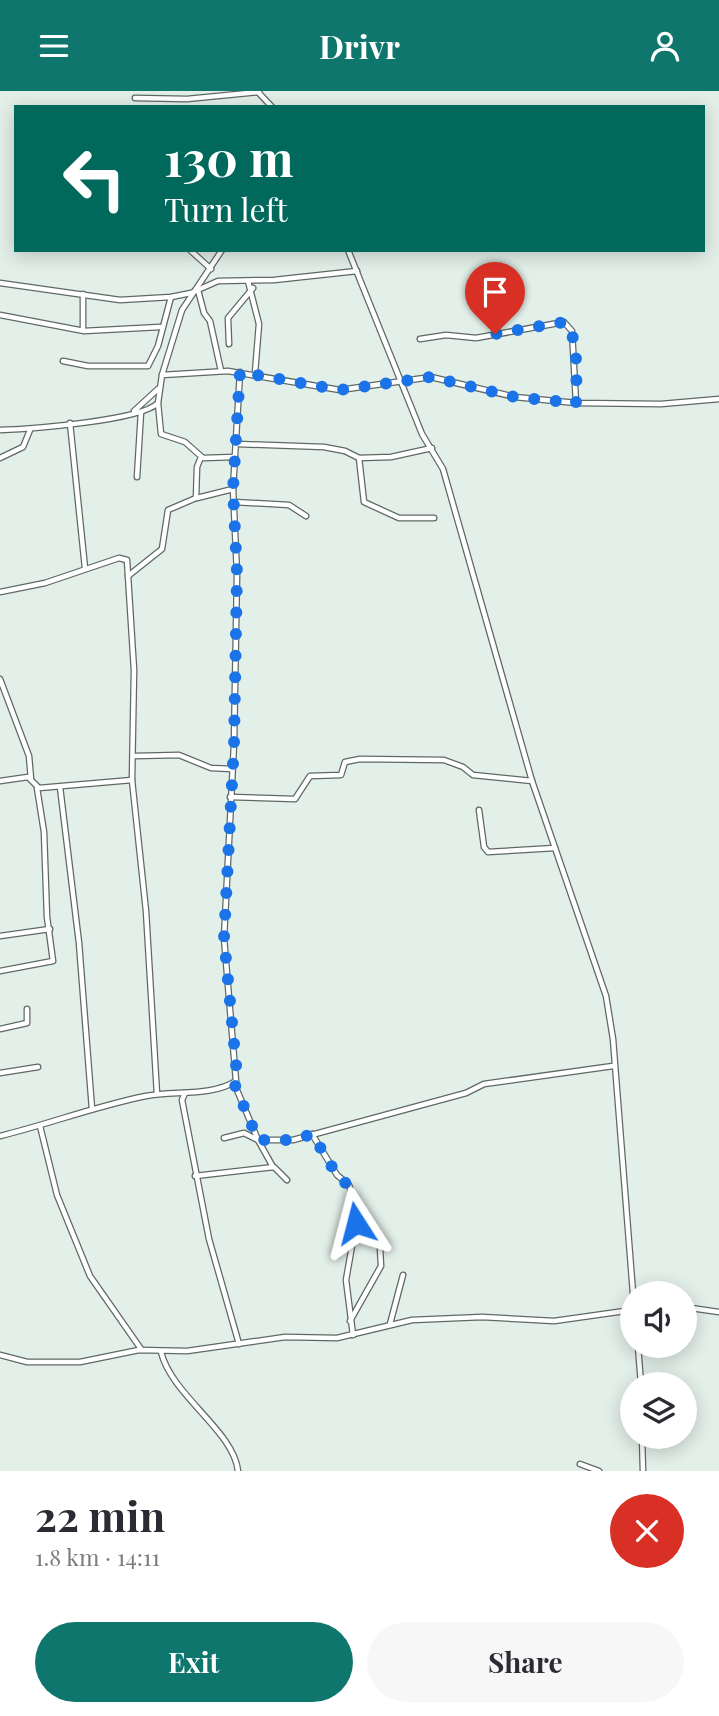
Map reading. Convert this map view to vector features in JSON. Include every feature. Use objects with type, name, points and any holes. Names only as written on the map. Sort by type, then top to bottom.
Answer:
[{"type":"street","points":[[135,98],[187,99],[258,91],[270,105]]},
{"type":"street","points":[[192,252],[211,269]]},
{"type":"street","points":[[221,252],[191,293],[177,322],[162,375],[158,403],[161,434],[185,442],[201,457],[211,460],[235,457]]},
{"type":"street","points":[[349,252],[422,433],[443,469],[532,781],[606,996],[613,1039],[613,1066],[632,1281]]},
{"type":"street","points":[[0,283],[120,300],[171,297],[191,293],[212,282],[256,281],[357,271]]},
{"type":"street","points":[[248,281],[253,290],[259,324],[255,373]]},
{"type":"street","points":[[229,344],[228,318],[253,290],[256,281]]},
{"type":"street","points":[[198,290],[221,371]]},
{"type":"street","points":[[83,294],[83,330]]},
{"type":"street","points":[[63,362],[88,366],[146,367],[158,346],[160,327],[171,297]]},
{"type":"street","points":[[0,315],[83,330],[160,327]]},
{"type":"street","points":[[420,339],[446,335],[476,338],[564,322],[572,331],[576,403]]},
{"type":"street","points":[[162,375],[221,371],[255,373],[334,389],[400,380],[441,378],[515,397],[576,403],[661,404],[719,399]]},
{"type":"street","points":[[240,372],[238,444],[233,489],[237,573],[224,938],[237,1075],[234,1083],[258,1140],[274,1167],[287,1179]]},
{"type":"street","points":[[130,413],[150,400],[159,389]]},
{"type":"street","points":[[0,430],[30,430],[141,412],[158,403]]},
{"type":"street","points":[[138,477],[141,412]]},
{"type":"street","points":[[71,422],[85,568]]},
{"type":"street","points":[[0,459],[23,447],[30,430]]},
{"type":"street","points":[[238,444],[324,447],[345,451],[359,458],[391,457],[432,448]]},
{"type":"street","points":[[196,498],[197,467],[201,457]]},
{"type":"street","points":[[359,458],[364,502],[399,518],[434,519]]},
{"type":"street","points":[[127,576],[162,549],[168,510],[196,498],[233,489]]},
{"type":"street","points":[[233,502],[289,505],[306,516]]},
{"type":"street","points":[[0,592],[45,583],[85,568],[125,558],[134,670],[135,756],[132,780],[146,911],[157,1094]]},
{"type":"street","points":[[0,679],[32,766],[31,779],[37,788],[44,832],[52,962],[0,971]]},
{"type":"street","points":[[135,756],[179,755],[211,768],[232,769]]},
{"type":"street","points":[[230,797],[295,799],[310,776],[341,775],[345,762],[360,759],[444,760],[463,767],[473,775],[532,781]]},
{"type":"street","points":[[0,782],[31,779]]},
{"type":"street","points":[[37,788],[132,780]]},
{"type":"street","points":[[60,787],[79,943],[92,1109]]},
{"type":"street","points":[[479,810],[484,847],[488,852],[555,848]]},
{"type":"street","points":[[0,936],[50,929]]},
{"type":"street","points":[[0,1029],[27,1023],[27,1009]]},
{"type":"street","points":[[224,1138],[244,1133],[258,1140],[293,1140],[466,1093],[484,1084],[613,1066]]},
{"type":"street","points":[[0,1073],[38,1067]]},
{"type":"street","points":[[0,1136],[92,1109],[157,1094],[186,1092],[234,1083]]},
{"type":"street","points":[[186,1092],[181,1098],[195,1176],[209,1239],[239,1344]]},
{"type":"street","points":[[40,1126],[57,1195],[90,1276],[141,1349]]},
{"type":"street","points":[[312,1134],[337,1175],[349,1185],[354,1197],[356,1223],[346,1280],[352,1335]]},
{"type":"street","points":[[195,1176],[274,1167]]},
{"type":"street","points":[[349,1322],[380,1266],[380,1248]]},
{"type":"street","points":[[390,1325],[402,1275]]},
{"type":"street","points":[[697,1309],[719,1312]]},
{"type":"street","points":[[0,1355],[27,1362],[80,1362],[141,1349],[161,1352],[285,1337],[327,1339],[412,1320],[453,1318],[554,1321],[620,1312]]},
{"type":"street","points":[[161,1352],[168,1373],[215,1427],[237,1464],[238,1471]]},
{"type":"street","points":[[642,1449],[643,1471]]},
{"type":"street","points":[[580,1464],[599,1471]]},
{"type":"route","points":[[356,1223],[351,1188],[337,1175],[312,1134],[293,1140],[258,1140],[234,1083],[237,1075],[224,938],[234,744],[237,573],[233,489],[238,444],[240,372],[340,390],[431,377],[515,397],[576,403],[576,369],[572,331],[568,325],[564,322],[495,334]]}]
